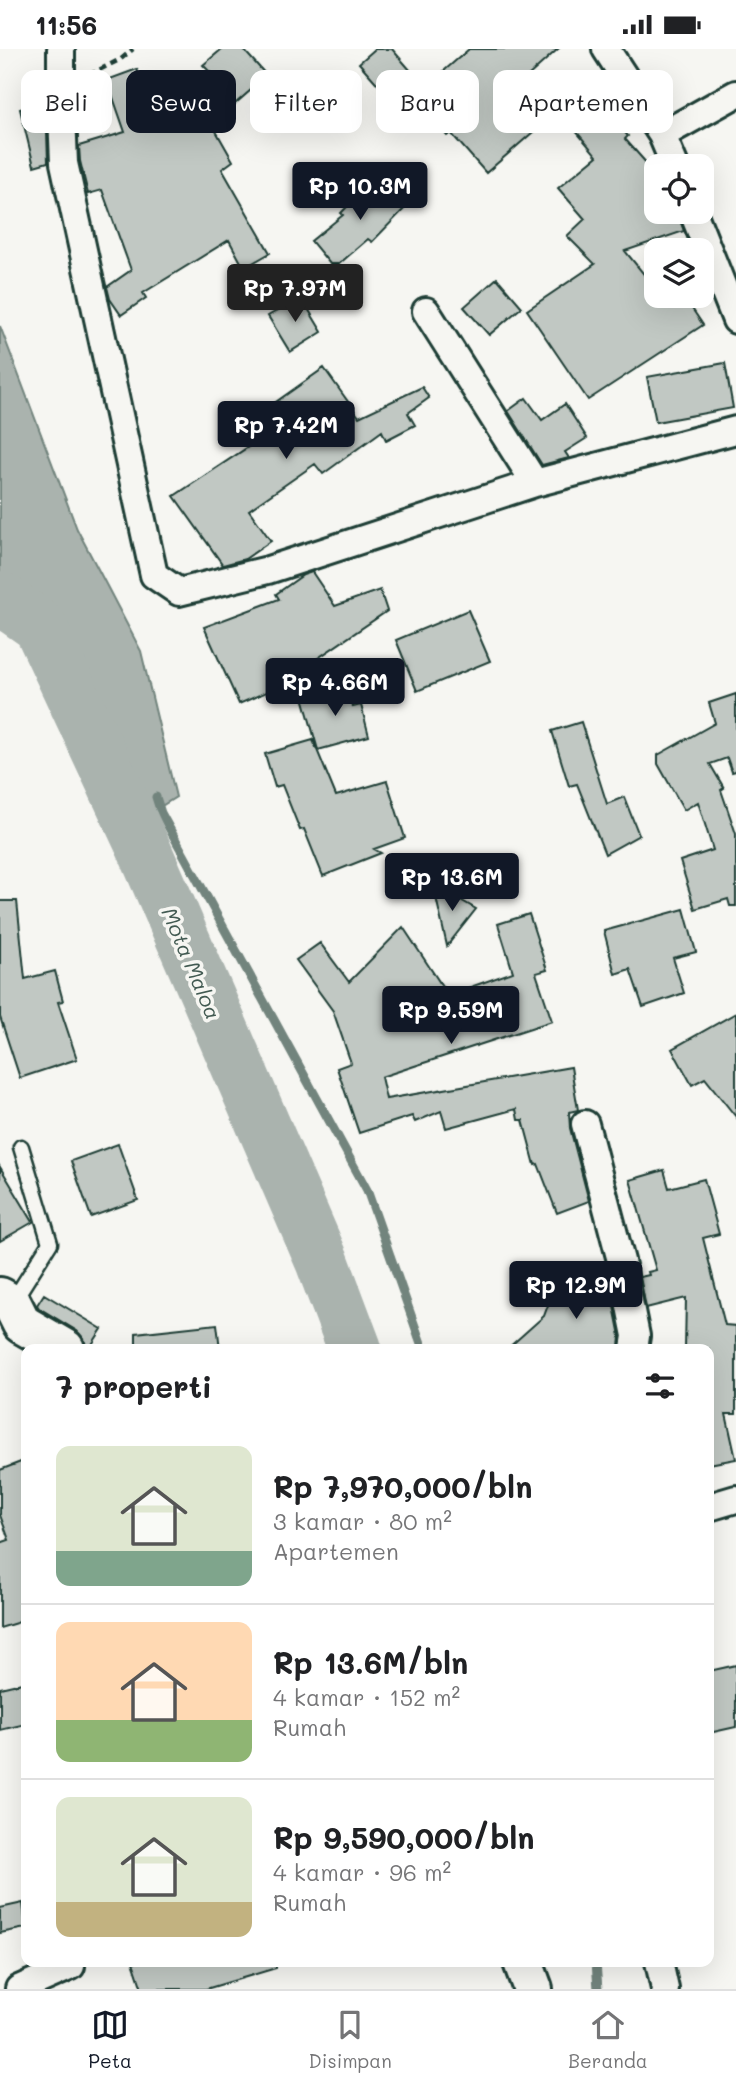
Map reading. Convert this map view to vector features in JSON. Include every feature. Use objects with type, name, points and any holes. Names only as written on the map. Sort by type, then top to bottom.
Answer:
[{"type":"street","points":[[61,49],[61,70]]},
{"type":"street","points":[[606,49],[662,135],[670,154]]},
{"type":"street","points":[[662,135],[736,94]]},
{"type":"street","points":[[63,133],[64,163],[155,575],[179,592],[268,569],[536,484],[736,430]]},
{"type":"street","points":[[699,224],[736,320]]},
{"type":"street","points":[[426,311],[536,484]]},
{"type":"street","points":[[585,1124],[621,1261],[636,1336],[635,1344]]},
{"type":"street","points":[[6,1301],[22,1324],[56,1344]]},
{"type":"street","points":[[714,1506],[736,1499]]},
{"type":"street","points":[[19,1989],[69,1967]]},
{"type":"street","points":[[525,1967],[533,1989]]},
{"type":"street","points":[[660,1967],[665,1989]]},
{"type":"lane","points":[[6,1301],[50,1244],[21,1147]]},
{"type":"path","points":[[100,70],[133,49]]},
{"type":"shaded area","points":[[0,326],[77,529],[141,651],[176,797],[147,815],[40,637],[0,610]]},
{"type":"building","points":[[222,49],[243,49],[262,70],[250,70],[250,91],[236,103],[236,70],[208,70],[203,65]]},
{"type":"building","points":[[375,49],[392,49],[410,70],[376,70],[376,82],[359,63]]},
{"type":"building","points":[[469,49],[558,49],[535,70],[493,70],[493,133],[532,133],[486,173],[451,133],[479,133],[479,70],[445,70]]},
{"type":"building","points":[[126,73],[126,133],[217,133],[233,161],[222,169],[270,253],[244,268],[229,240],[143,293],[146,298],[121,315],[110,299],[107,287],[131,270],[102,190],[88,194],[79,146],[125,132],[112,94],[112,78]]},
{"type":"building","points":[[26,133],[47,133],[48,162],[34,166]]},
{"type":"building","points":[[578,133],[625,133],[628,136],[625,139],[644,160],[644,224],[681,224],[684,231],[663,238],[644,238],[644,245],[625,251],[644,274],[644,308],[692,308],[703,325],[588,400],[527,310],[595,264],[567,236],[585,219],[558,188],[597,156]]},
{"type":"building","points":[[377,176],[408,205],[372,242],[368,239],[339,264],[330,264],[311,241],[343,215],[341,213]]},
{"type":"building","points":[[497,278],[522,307],[489,335],[464,307]]},
{"type":"building","points":[[301,297],[322,332],[290,352],[268,316]]},
{"type":"building","points":[[725,363],[733,408],[656,422],[647,377]]},
{"type":"building","points":[[324,368],[359,417],[422,387],[429,398],[408,413],[415,425],[386,440],[382,431],[323,474],[315,464],[249,510],[271,541],[245,559],[223,565],[174,496],[286,422],[273,404]]},
{"type":"building","points":[[526,398],[542,420],[565,404],[587,438],[565,452],[569,458],[542,465],[508,411]]},
{"type":"building","points":[[312,572],[335,606],[380,590],[387,611],[271,690],[239,704],[204,627],[279,599],[276,594],[303,575]]},
{"type":"building","points":[[468,610],[490,661],[417,691],[396,640]]},
{"type":"building","points":[[347,685],[353,707],[361,705],[369,736],[318,750],[303,697]]},
{"type":"building","points":[[736,694],[736,771],[732,772],[727,758],[710,764],[724,788],[721,790],[736,834],[736,906],[730,906],[728,899],[695,909],[680,861],[713,850],[698,802],[684,810],[658,764],[658,755],[715,723],[709,703]]},
{"type":"building","points":[[581,722],[607,804],[624,797],[639,835],[605,854],[577,784],[569,786],[552,731]]},
{"type":"building","points":[[313,740],[336,796],[387,781],[405,838],[374,849],[381,853],[323,876],[282,785],[275,787],[265,754]]},
{"type":"building","points":[[433,884],[476,909],[447,946]]},
{"type":"building","points":[[0,901],[17,901],[25,979],[55,971],[63,1001],[58,1002],[77,1059],[20,1078],[0,1017]]},
{"type":"building","points":[[684,909],[696,952],[673,958],[684,993],[643,1007],[630,969],[615,974],[604,931]]},
{"type":"building","points":[[529,914],[547,970],[536,973],[552,1021],[381,1077],[386,1099],[571,1067],[578,1110],[569,1112],[570,1128],[589,1201],[557,1213],[538,1164],[535,1165],[523,1120],[518,1120],[516,1109],[446,1128],[441,1111],[415,1122],[412,1116],[359,1133],[337,1068],[351,1063],[333,1011],[296,960],[320,943],[349,982],[403,927],[448,995],[513,972],[498,924]]},
{"type":"building","points":[[736,1013],[736,1117],[705,1078],[692,1085],[672,1049]]},
{"type":"building","points":[[118,1144],[138,1200],[91,1217],[71,1161]]},
{"type":"building","points":[[0,1167],[33,1222],[0,1241]]},
{"type":"building","points":[[664,1170],[669,1188],[704,1179],[719,1234],[703,1238],[725,1325],[736,1326],[736,1414],[726,1414],[736,1459],[714,1463],[714,1344],[685,1344],[686,1298],[646,1308],[640,1277],[656,1270],[630,1180]]},
{"type":"building","points":[[609,1281],[619,1344],[513,1344],[544,1316],[554,1289]]},
{"type":"building","points":[[44,1294],[102,1329],[92,1344],[86,1344],[77,1331],[37,1305]]},
{"type":"building","points":[[217,1324],[219,1344],[136,1344],[136,1333]]},
{"type":"building","points":[[21,1462],[21,1622],[0,1628],[0,1543],[9,1540],[0,1515],[0,1470]]},
{"type":"building","points":[[736,1665],[736,1727],[714,1732],[714,1670]]},
{"type":"building","points":[[21,1683],[21,1725],[0,1730],[0,1688]]},
{"type":"building","points":[[21,1903],[21,1929],[0,1933],[0,1908]]},
{"type":"building","points":[[135,1967],[276,1967],[206,1989],[142,1989]]},
{"type":"waterway","name":"Mota Maloa","points":[[0,598],[40,626],[144,849],[322,1261],[353,1344]]},
{"type":"waterway","points":[[156,797],[161,813],[367,1190],[421,1344]]},
{"type":"waterway","name":"Mota Maloa","points":[[596,1967],[598,1989]]}]
